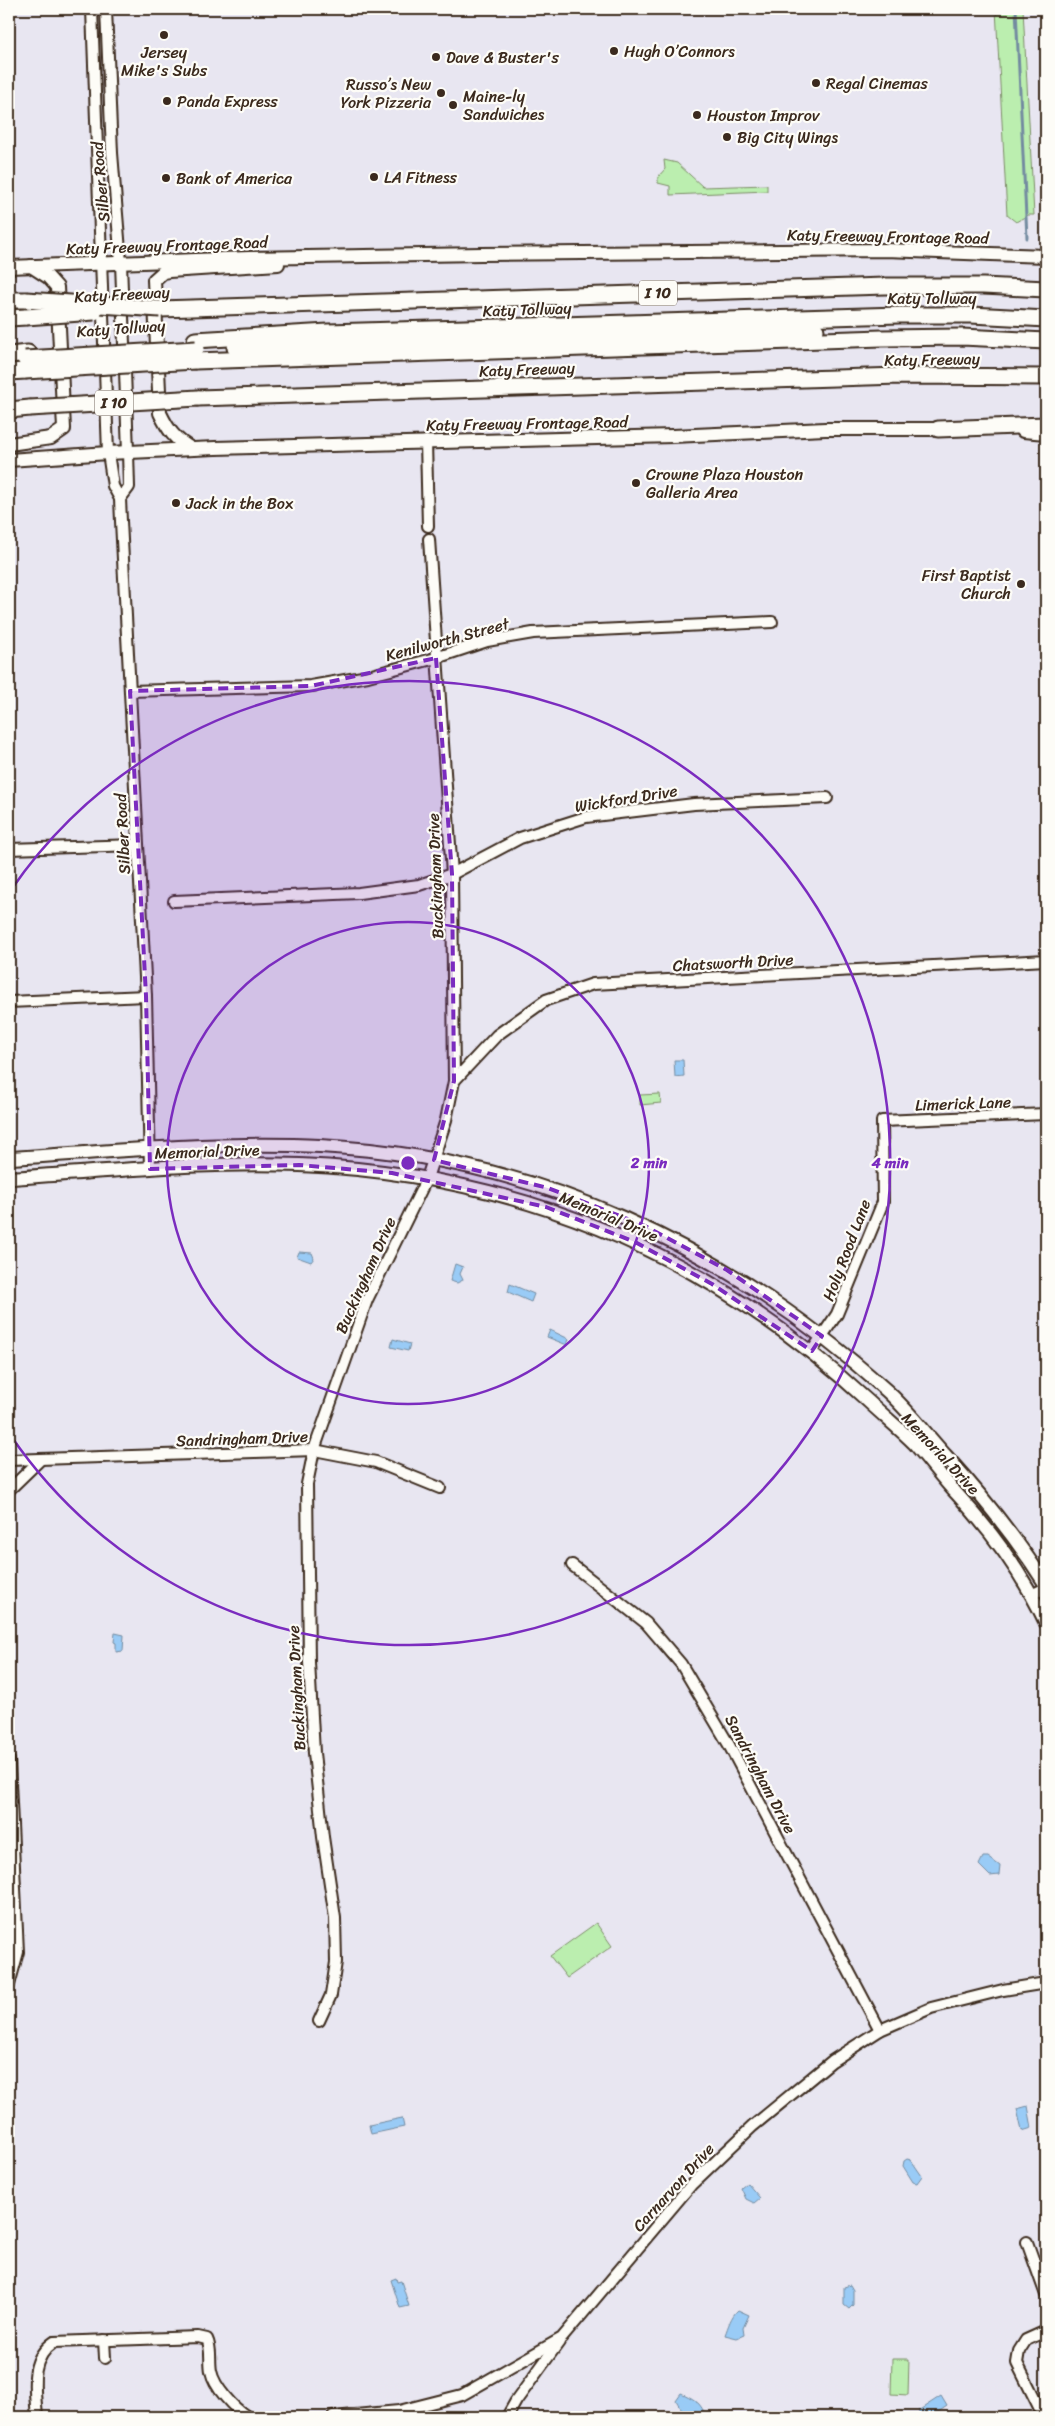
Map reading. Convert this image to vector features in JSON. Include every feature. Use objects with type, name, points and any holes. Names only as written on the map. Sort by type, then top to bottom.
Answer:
[{"type":"highway","name":"Katy Freeway","points":[[9,318],[194,307],[885,286],[983,286],[1046,290]]},
{"type":"highway","points":[[9,300],[160,309]]},
{"type":"highway","name":"Katy Tollway","points":[[9,354],[26,361],[195,350],[338,332],[899,315],[971,315],[1046,319]]},
{"type":"highway","points":[[9,360],[26,361],[195,350],[882,333],[971,327],[1046,331]]},
{"type":"highway","points":[[882,333],[1046,341]]},
{"type":"highway","points":[[9,372],[26,361]]},
{"type":"highway","name":"Katy Freeway","points":[[9,410],[198,398],[899,376],[1046,377]]},
{"type":"highway","points":[[938,428],[1046,425]]},
{"type":"main road","name":"Katy Freeway Frontage Road","points":[[9,267],[347,256],[886,250],[1046,256]]},
{"type":"main road","points":[[193,449],[178,441],[167,428],[160,413],[154,280],[163,272],[169,270],[252,267],[347,256]]},
{"type":"main road","points":[[9,444],[51,438],[64,429],[57,287],[48,277],[31,266]]},
{"type":"main road","name":"Katy Freeway Frontage Road","points":[[9,460],[108,452],[426,441],[673,436],[825,429],[938,428],[1046,433]]},
{"type":"main road","name":"Memorial Drive","points":[[9,1158],[222,1146],[321,1146],[434,1160],[489,1171],[548,1188],[643,1225],[727,1270],[822,1336],[895,1400],[976,1490],[1032,1562],[1046,1587]]},
{"type":"main road","name":"Memorial Drive","points":[[9,1178],[150,1169],[299,1165],[427,1178],[498,1193],[546,1207],[635,1242],[751,1307],[812,1351],[912,1441],[974,1513],[1032,1594],[1046,1624]]},
{"type":"main road","points":[[635,1242],[643,1225]]},
{"type":"street","points":[[92,9],[106,9]]},
{"type":"street","name":"Silber Road","points":[[92,9],[108,452],[113,486],[120,499],[146,996],[150,1169]]},
{"type":"street","name":"Silber Road","points":[[106,9],[112,153],[121,263],[128,452],[129,487],[120,499]]},
{"type":"street","points":[[426,441],[428,526]]},
{"type":"street","name":"Buckingham Drive","points":[[319,2021],[331,1996],[336,1962],[335,1918],[323,1837],[314,1753],[308,1662],[307,1484],[314,1450],[367,1300],[434,1160],[454,1081],[452,874],[429,539]]},
{"type":"street","name":"Kenilworth Street","points":[[130,691],[311,686],[368,676],[436,658],[487,641],[534,633],[772,622]]},
{"type":"street","name":"Wickford Drive","points":[[174,901],[359,893],[419,885],[452,874],[520,838],[586,817],[694,804],[827,798]]},
{"type":"street","points":[[9,849],[138,845]]},
{"type":"street","name":"Chatsworth Drive","points":[[454,1081],[497,1036],[546,1000],[593,984],[1046,960]]},
{"type":"street","points":[[9,1002],[146,996]]},
{"type":"street","name":"Limerick Lane","points":[[882,1121],[1046,1114]]},
{"type":"street","name":"Holy Rood Lane","points":[[812,1351],[837,1314],[883,1202],[882,1121]]},
{"type":"street","name":"Sandringham Drive","points":[[9,1460],[314,1450],[376,1462],[440,1488]]},
{"type":"street","points":[[9,1490],[40,1460]]},
{"type":"street","name":"Sandringham Drive","points":[[572,1565],[646,1623],[681,1664],[729,1745],[880,2030]]},
{"type":"street","points":[[1032,1594],[1046,1587]]},
{"type":"street","points":[[9,1760],[18,1952],[9,1986]]},
{"type":"street","name":"Carnarvon Drive","points":[[333,2417],[399,2411],[462,2395],[562,2338],[691,2185],[783,2099],[832,2061],[880,2030],[931,2008],[1003,1990],[1046,1983]]},
{"type":"street","points":[[1027,2242],[1046,2295]]},
{"type":"street","points":[[1044,2417],[1017,2362],[1019,2351],[1026,2340],[1046,2331]]},
{"type":"street","points":[[37,2417],[34,2376],[37,2361],[44,2349],[54,2342],[198,2337],[207,2339],[210,2345],[211,2372],[227,2400],[248,2417]]},
{"type":"street","points":[[507,2417],[516,2401],[562,2338]]},
{"type":"street","points":[[104,2340],[105,2358]]},
{"type":"highlighted area","points":[[436,658],[452,874],[454,1081],[434,1160],[548,1188],[643,1225],[727,1270],[822,1336],[812,1351],[712,1284],[635,1242],[546,1207],[392,1173],[299,1165],[150,1169],[146,996],[130,691],[311,686]]},
{"type":"green space","points":[[996,9],[1023,9],[1034,215],[1028,215],[1016,222],[1007,215]]},
{"type":"green space","points":[[664,160],[677,163],[703,187],[767,185],[767,191],[670,195],[670,186],[658,183],[658,177],[665,169]]},
{"type":"green space","points":[[660,1094],[661,1103],[640,1105],[640,1095]]},
{"type":"green space","points":[[596,1923],[612,1946],[567,1978],[550,1956]]},
{"type":"green space","points":[[892,2359],[909,2359],[908,2395],[891,2394]]},
{"type":"water","points":[[674,1060],[683,1060],[684,1076],[675,1077]]},
{"type":"water","points":[[299,1252],[312,1253],[314,1258],[311,1262],[297,1257]]},
{"type":"water","points":[[455,1264],[463,1267],[460,1274],[463,1280],[457,1283],[450,1281]]},
{"type":"water","points":[[510,1284],[534,1294],[531,1302],[508,1292]]},
{"type":"water","points":[[550,1330],[569,1339],[567,1345],[547,1337]]},
{"type":"water","points":[[393,1339],[410,1344],[408,1351],[391,1347]]},
{"type":"water","points":[[115,1633],[124,1635],[123,1651],[116,1652]]},
{"type":"water","points":[[983,1857],[988,1857],[1000,1866],[999,1875],[990,1876],[979,1865]]},
{"type":"water","points":[[1028,2106],[1032,2128],[1022,2131],[1017,2109]]},
{"type":"water","points":[[402,2118],[404,2127],[371,2134],[369,2125]]},
{"type":"water","points":[[907,2159],[911,2160],[922,2176],[917,2183],[913,2182],[903,2166],[904,2161]]},
{"type":"water","points":[[747,2183],[760,2198],[754,2203],[746,2199],[741,2188]]},
{"type":"water","points":[[396,2278],[397,2282],[401,2281],[409,2306],[400,2308],[391,2280]]},
{"type":"water","points":[[850,2285],[853,2290],[853,2305],[849,2309],[844,2305],[844,2287]]},
{"type":"water","points":[[738,2310],[749,2315],[743,2328],[744,2335],[737,2338],[725,2335],[732,2318]]},
{"type":"water","points":[[681,2393],[692,2398],[700,2405],[704,2412],[700,2417],[688,2414],[680,2407],[676,2400]]},
{"type":"water","points":[[941,2396],[947,2406],[931,2417],[922,2417],[918,2411]]},
{"type":"waterway","points":[[1016,9],[1027,238]]},
{"type":"place","name":"Jersey Mike's Subs","points":[[164,35]]},
{"type":"place","name":"Hugh O’Connors","points":[[614,51]]},
{"type":"place","name":"Dave & Buster's","points":[[436,57]]},
{"type":"place","name":"Regal Cinemas","points":[[816,83]]},
{"type":"place","name":"Russo’s New York Pizzeria","points":[[441,93]]},
{"type":"place","name":"Panda Express","points":[[167,101]]},
{"type":"place","name":"Maine-ly Sandwiches","points":[[453,105]]},
{"type":"place","name":"Houston Improv","points":[[697,115]]},
{"type":"place","name":"Big City Wings","points":[[727,137]]},
{"type":"place","name":"LA Fitness","points":[[374,177]]},
{"type":"place","name":"Bank of America","points":[[166,178]]},
{"type":"place","name":"Crowne Plaza Houston Galleria Area","points":[[636,483]]},
{"type":"place","name":"Jack in the Box","points":[[176,503]]},
{"type":"place","name":"First Baptist Church","points":[[1021,584]]}]
